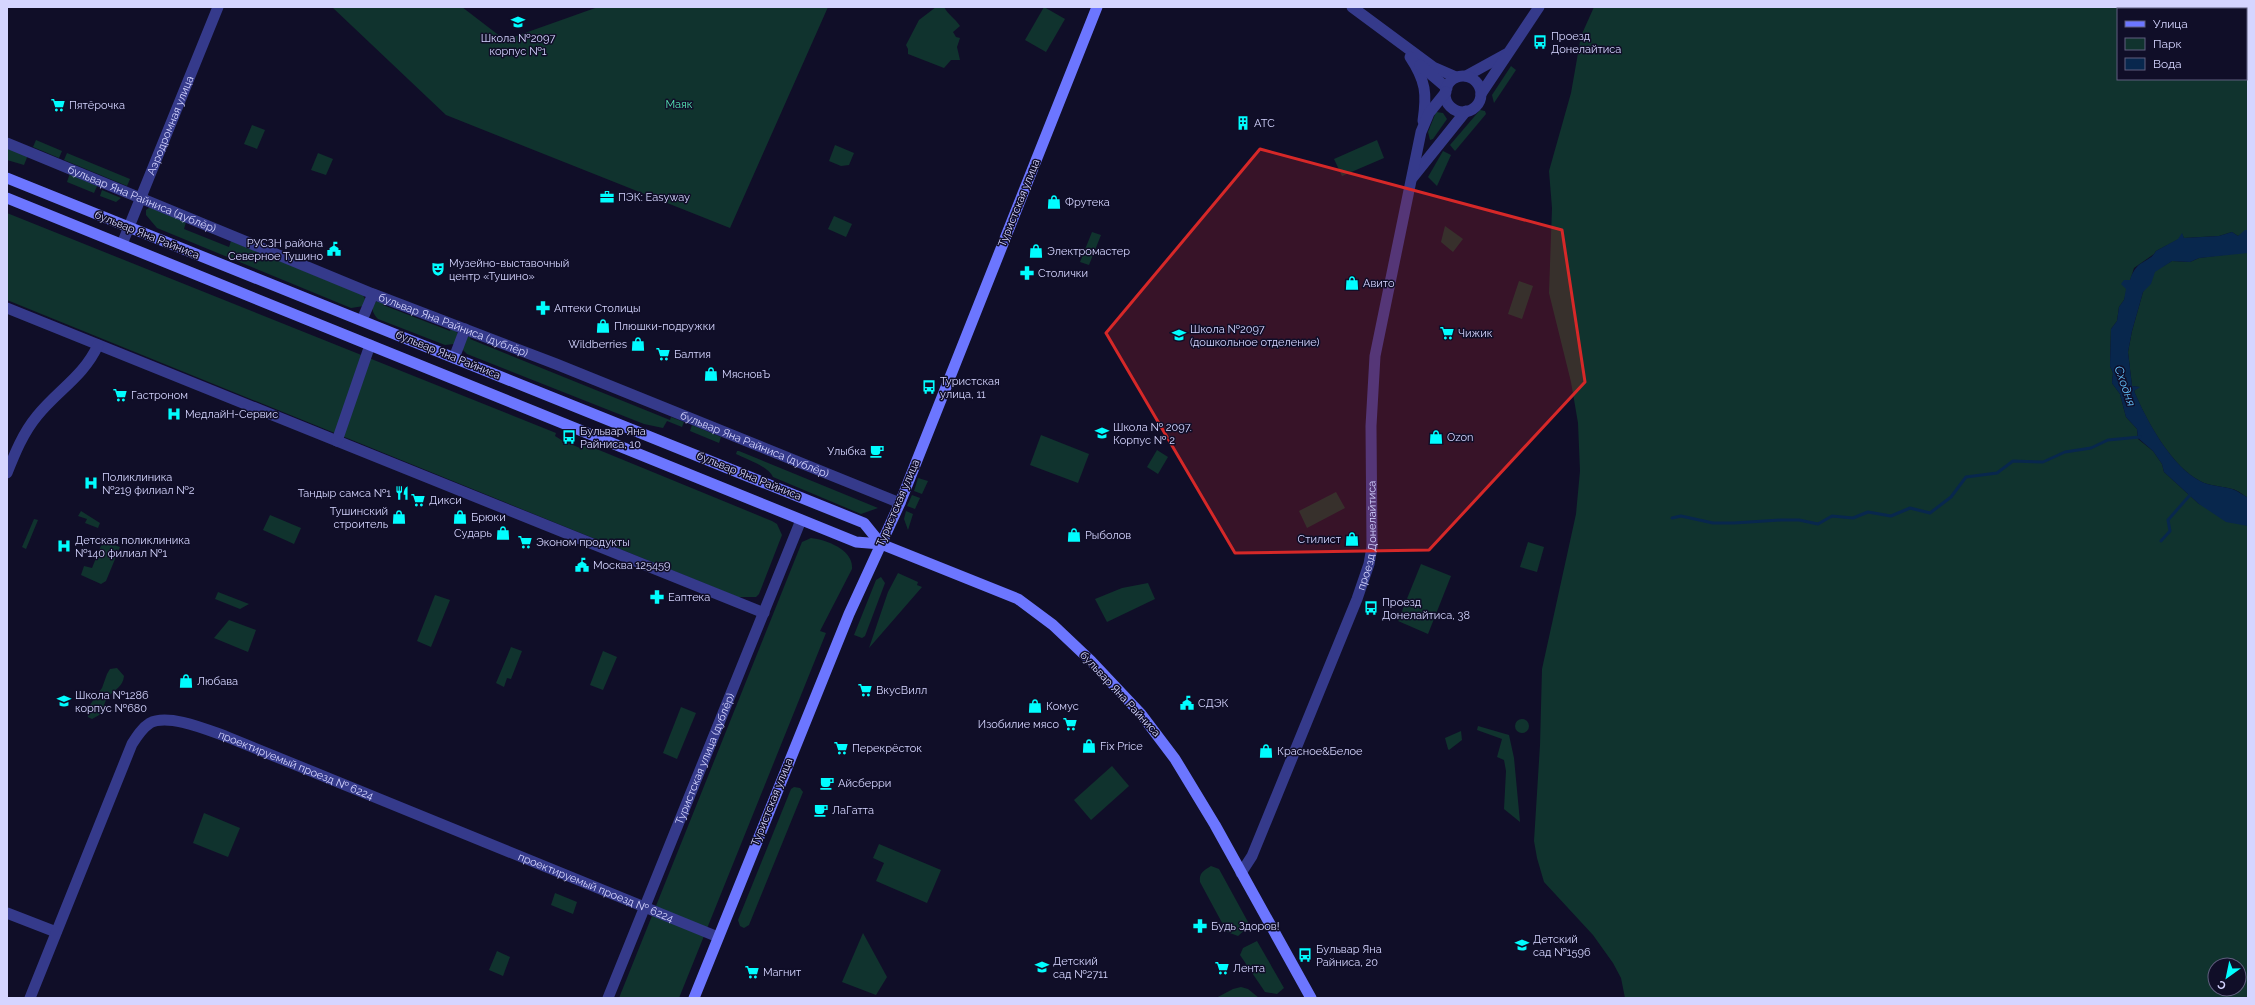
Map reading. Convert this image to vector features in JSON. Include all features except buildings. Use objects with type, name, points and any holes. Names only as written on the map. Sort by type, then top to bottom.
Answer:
[{"type":"main road","name":"Туристская улица","points":[[694,998],[849,614],[900,503],[1098,7]]},
{"type":"main road","name":"бульвар Яна Райниса","points":[[7,178],[864,523],[881,544]]},
{"type":"main road","name":"бульвар Яна Райниса","points":[[7,198],[856,542],[881,544],[1018,599],[1068,638],[1156,732],[1198,798],[1311,998]]},
{"type":"street","name":"Аэродромная улица","points":[[122,244],[218,7]]},
{"type":"street","points":[[1352,7],[1392,39],[1433,67],[1461,77],[1475,80],[1481,94]]},
{"type":"street","name":"проезд Донелайтиса","points":[[1413,178],[1466,111],[1475,107],[1481,94],[1506,54],[1540,7]]},
{"type":"street","points":[[1392,39],[1446,90],[1450,105],[1457,110],[1466,111]]},
{"type":"street","name":"проезд Донелайтиса","points":[[1241,873],[1252,856],[1357,599],[1369,564],[1373,528],[1371,441],[1375,356],[1413,178],[1415,154],[1421,132],[1429,113],[1446,90],[1461,77],[1506,54]]},
{"type":"street","points":[[1410,57],[1418,69],[1425,88],[1421,132]]},
{"type":"street","name":"бульвар Яна Райниса (дублёр)","points":[[7,143],[373,294],[465,329],[900,503]]},
{"type":"street","points":[[362,320],[373,294]]},
{"type":"street","points":[[7,308],[764,613]]},
{"type":"street","points":[[454,358],[465,329]]},
{"type":"street","points":[[337,441],[370,344]]},
{"type":"street","points":[[7,473],[21,439],[36,417],[57,394],[84,371],[91,361],[98,345]]},
{"type":"street","name":"Туристская улица (дублёр)","points":[[608,998],[801,520]]},
{"type":"street","name":"проектируемый проезд № 6224","points":[[30,998],[132,744],[140,732],[151,722],[160,721],[183,721],[225,736],[718,937]]},
{"type":"street","points":[[7,913],[56,932]]},
{"type":"highlighted area","points":[[1260,149],[1562,230],[1585,382],[1429,550],[1235,553],[1106,333]]},
{"type":"green space","name":"Маяк","points":[[332,7],[462,7],[505,40],[598,7],[828,7],[730,228],[446,115]]},
{"type":"green space","points":[[936,7],[944,7],[960,26],[953,32],[956,37],[960,38],[957,47],[960,60],[951,60],[944,68],[908,54],[906,45],[919,20]]},
{"type":"green space","points":[[1044,7],[1065,19],[1046,52],[1025,40]]},
{"type":"green space","points":[[1594,7],[2248,7],[2248,230],[2238,236],[2232,232],[2219,236],[2184,238],[2182,234],[2179,239],[2156,251],[2134,268],[2124,300],[2119,307],[2117,321],[2111,329],[2110,366],[2113,373],[2112,383],[2120,394],[2126,417],[2137,429],[2138,439],[2153,451],[2162,464],[2164,472],[2199,504],[2248,526],[2248,998],[1625,998],[1621,978],[1613,963],[1593,935],[1544,882],[1534,841],[1540,745],[1542,669],[1576,514],[1580,471],[1578,423],[1571,382],[1549,293],[1552,208],[1549,171],[1571,93],[1581,36]]},
{"type":"green space","points":[[1511,66],[1516,70],[1494,103],[1492,95]]},
{"type":"green space","points":[[1480,110],[1485,111],[1486,114],[1455,151],[1450,145]]},
{"type":"green space","points":[[1436,112],[1443,113],[1447,119],[1433,139],[1430,140],[1428,132]]},
{"type":"green space","points":[[252,125],[265,130],[257,149],[244,144]]},
{"type":"green space","points":[[36,140],[62,151],[59,158],[33,147]]},
{"type":"green space","points":[[1377,140],[1384,158],[1342,176],[1334,159]]},
{"type":"green space","points":[[835,145],[854,153],[849,165],[841,166],[829,161]]},
{"type":"green space","points":[[7,147],[28,155],[24,165],[7,160]]},
{"type":"green space","points":[[1443,151],[1451,155],[1437,186],[1428,177]]},
{"type":"green space","points":[[67,153],[130,179],[127,186],[64,160]]},
{"type":"green space","points":[[318,153],[333,159],[326,175],[311,170]]},
{"type":"green space","points":[[70,173],[98,184],[94,193],[67,182]]},
{"type":"green space","points":[[102,190],[121,198],[116,202],[100,196]]},
{"type":"green space","points":[[150,207],[186,222],[184,229],[229,247],[231,241],[363,295],[365,299],[364,306],[351,308],[157,228],[146,215],[146,210]]},
{"type":"green space","points":[[7,213],[556,433],[555,436],[563,441],[580,448],[582,443],[772,521],[777,524],[782,535],[759,594],[756,597],[738,597],[7,300]]},
{"type":"green space","points":[[834,216],[852,224],[846,237],[828,229]]},
{"type":"green space","points":[[1445,226],[1463,239],[1453,252],[1441,242]]},
{"type":"green space","points":[[1092,232],[1101,235],[1089,265],[1080,262]]},
{"type":"green space","points":[[2248,253],[2248,498],[2238,491],[2200,481],[2179,465],[2161,441],[2145,415],[2134,391],[2139,387],[2132,386],[2128,352],[2132,331],[2143,292],[2155,271],[2172,261],[2190,262],[2199,258]]},
{"type":"green space","points":[[1519,281],[1533,286],[1522,319],[1508,314]]},
{"type":"green space","points":[[384,300],[383,305],[450,331],[452,327],[458,334],[454,344],[445,345],[378,319],[373,312],[373,305],[377,301]]},
{"type":"green space","points":[[471,336],[470,339],[670,420],[671,417],[684,422],[682,427],[667,421],[663,428],[644,424],[467,354],[462,349],[465,338]]},
{"type":"green space","points":[[692,425],[721,437],[719,443],[690,431]]},
{"type":"green space","points":[[1041,435],[1089,454],[1078,483],[1030,465]]},
{"type":"green space","points":[[1157,450],[1168,457],[1158,474],[1147,467]]},
{"type":"green space","points":[[737,451],[878,508],[861,514],[773,477],[767,469],[736,454]]},
{"type":"green space","points":[[918,478],[928,481],[922,494],[914,491]]},
{"type":"green space","points":[[1336,492],[1345,508],[1307,528],[1299,511]]},
{"type":"green space","points":[[912,495],[920,498],[915,509],[907,506]]},
{"type":"green space","points":[[81,511],[100,523],[98,528],[85,523],[87,519],[78,516]]},
{"type":"green space","points":[[906,511],[913,514],[908,530],[904,519]]},
{"type":"green space","points":[[270,515],[301,528],[294,544],[263,530]]},
{"type":"green space","points":[[34,519],[38,520],[26,549],[22,547]]},
{"type":"green space","points":[[811,538],[832,544],[844,551],[849,556],[852,569],[820,631],[826,633],[679,998],[619,998],[802,542]]},
{"type":"green space","points":[[103,541],[120,547],[106,581],[101,584],[81,575],[84,566],[92,568]]},
{"type":"green space","points":[[1528,542],[1544,547],[1537,572],[1520,567]]},
{"type":"green space","points":[[1421,564],[1451,576],[1428,634],[1398,621]]},
{"type":"green space","points":[[898,573],[918,582],[917,585],[922,587],[869,648],[888,592]]},
{"type":"green space","points":[[881,577],[885,583],[865,636],[862,638],[854,635],[876,580]]},
{"type":"green space","points":[[1148,583],[1155,599],[1107,622],[1095,599],[1122,588]]},
{"type":"green space","points":[[218,592],[249,604],[240,609],[215,599]]},
{"type":"green space","points":[[435,595],[450,600],[431,647],[417,641]]},
{"type":"green space","points":[[229,620],[256,630],[248,652],[214,638]]},
{"type":"green space","points":[[511,647],[522,651],[511,679],[507,678],[504,687],[496,683]]},
{"type":"green space","points":[[603,651],[617,657],[603,690],[590,685]]},
{"type":"green space","points":[[117,668],[124,676],[122,683],[107,698],[101,714],[92,719],[88,717],[87,709],[102,688],[107,674],[110,669]]},
{"type":"green space","points":[[681,707],[696,713],[677,759],[663,753]]},
{"type":"green space","points":[[1522,719],[1527,721],[1529,726],[1527,731],[1522,733],[1517,731],[1515,726],[1517,721]]},
{"type":"green space","points":[[1478,726],[1509,735],[1514,758],[1520,822],[1504,809],[1506,771],[1504,760],[1497,757],[1502,739],[1477,730]]},
{"type":"green space","points":[[1461,731],[1462,740],[1449,750],[1445,738]]},
{"type":"green space","points":[[1112,766],[1129,786],[1091,820],[1074,800]]},
{"type":"green space","points":[[794,787],[800,788],[803,792],[749,925],[744,928],[740,926],[738,920],[791,789]]},
{"type":"green space","points":[[204,813],[240,828],[228,857],[193,843]]},
{"type":"green space","points":[[879,844],[941,870],[927,903],[876,881],[884,863],[873,858]]},
{"type":"green space","points":[[1211,866],[1219,869],[1248,922],[1248,927],[1238,936],[1227,932],[1200,882],[1202,872]]},
{"type":"green space","points":[[555,893],[577,902],[573,914],[551,905]]},
{"type":"green space","points":[[863,933],[887,977],[876,995],[842,982]]},
{"type":"green space","points":[[1257,941],[1284,988],[1277,994],[1265,992],[1240,955],[1243,948]]},
{"type":"green space","points":[[497,951],[510,957],[503,976],[489,970]]},
{"type":"green space","points":[[1241,987],[1248,989],[1259,998],[1216,998],[1233,989]]},
{"type":"water","name":"Сходня","points":[[2245,230],[2248,230],[2248,253],[2199,258],[2190,262],[2172,261],[2155,272],[2151,284],[2143,292],[2132,331],[2128,352],[2132,386],[2140,387],[2134,391],[2161,442],[2179,465],[2189,474],[2207,484],[2232,489],[2248,498],[2248,526],[2226,522],[2199,504],[2164,472],[2162,464],[2153,451],[2138,438],[2137,429],[2126,417],[2120,394],[2112,383],[2113,373],[2110,366],[2111,329],[2117,321],[2119,307],[2124,300],[2126,289],[2121,284],[2124,280],[2130,280],[2139,265],[2150,258],[2156,251],[2178,239],[2182,233],[2184,238],[2219,236],[2232,232],[2238,236]]},
{"type":"waterway","points":[[1672,518],[1681,516],[1713,523],[1799,520],[1818,524],[1832,516],[1853,518],[1868,512],[1891,516],[1910,508],[1930,513],[1951,497],[1966,477],[1997,473],[2013,461],[2043,462],[2065,452],[2091,448],[2108,440],[2140,437]]},
{"type":"waterway","points":[[2161,541],[2170,531],[2168,520],[2190,495]]},
{"type":"place","name":"Школа №2097 корпус №1","points":[[518,22]]},
{"type":"place","name":"Проезд Донелайтиса","points":[[1540,42]]},
{"type":"place","name":"Пятёрочка","points":[[58,105]]},
{"type":"place","name":"АТС","points":[[1243,123]]},
{"type":"place","name":"ПЭК: Easyway","points":[[607,197]]},
{"type":"place","name":"Фрутека","points":[[1054,202]]},
{"type":"place","name":"РУСЗН района Северное Тушино","points":[[334,249]]},
{"type":"place","name":"Электромастер","points":[[1036,251]]},
{"type":"place","name":"Музейно-выставочный центр «Тушино»","points":[[438,269]]},
{"type":"place","name":"Столички","points":[[1027,273]]},
{"type":"place","name":"Авито","points":[[1352,283]]},
{"type":"place","name":"Аптеки Столицы","points":[[543,308]]},
{"type":"place","name":"Плюшки-подружки","points":[[603,326]]},
{"type":"place","name":"Чижик","points":[[1447,333]]},
{"type":"place","name":"Школа №2097 (дошкольное отделение)","points":[[1179,335]]},
{"type":"place","name":"Wildberries","points":[[638,344]]},
{"type":"place","name":"Балтия","points":[[663,354]]},
{"type":"place","name":"МясновЪ","points":[[711,374]]},
{"type":"place","name":"Туристская улица, 11","points":[[929,387]]},
{"type":"place","name":"Гастроном","points":[[120,395]]},
{"type":"place","name":"МедлайН-Сервис","points":[[174,414]]},
{"type":"place","name":"Школа № 2097. Корпус № 2","points":[[1102,433]]},
{"type":"place","name":"Бульвар Яна Райниса, 10","points":[[569,437]]},
{"type":"place","name":"Ozon","points":[[1436,437]]},
{"type":"place","name":"Улыбка","points":[[877,451]]},
{"type":"place","name":"Поликлиника №219 филиал №2","points":[[91,483]]},
{"type":"place","name":"Тандыр самса №1","points":[[402,493]]},
{"type":"place","name":"Дикси","points":[[418,500]]},
{"type":"place","name":"Тушинский строитель","points":[[399,517]]},
{"type":"place","name":"Брюки","points":[[460,517]]},
{"type":"place","name":"Сударь","points":[[503,533]]},
{"type":"place","name":"Рыболов","points":[[1074,535]]},
{"type":"place","name":"Стилист","points":[[1352,539]]},
{"type":"place","name":"Эконом продукты","points":[[525,542]]},
{"type":"place","name":"Детская поликлиника №140 филиал №1","points":[[64,546]]},
{"type":"place","name":"Москва 125459","points":[[582,565]]},
{"type":"place","name":"Еаптека","points":[[657,597]]},
{"type":"place","name":"Проезд Донелайтиса, 38","points":[[1371,608]]},
{"type":"place","name":"Любава","points":[[186,681]]},
{"type":"place","name":"ВкусВилл","points":[[865,690]]},
{"type":"place","name":"Школа №1286 корпус №680","points":[[64,701]]},
{"type":"place","name":"СДЭК","points":[[1187,703]]},
{"type":"place","name":"Комус","points":[[1035,706]]},
{"type":"place","name":"Изобилие мясо","points":[[1070,724]]},
{"type":"place","name":"Fix Price","points":[[1089,746]]},
{"type":"place","name":"Перекрёсток","points":[[841,748]]},
{"type":"place","name":"Красное&Белое","points":[[1266,751]]},
{"type":"place","name":"Айсберри","points":[[827,783]]},
{"type":"place","name":"ЛаГатта","points":[[821,810]]},
{"type":"place","name":"Будь Здоров!","points":[[1200,926]]},
{"type":"place","name":"Детский сад №1596","points":[[1522,945]]},
{"type":"place","name":"Бульвар Яна Райниса, 20","points":[[1305,955]]},
{"type":"place","name":"Детский сад №2711","points":[[1042,967]]},
{"type":"place","name":"Лента","points":[[1222,968]]},
{"type":"place","name":"Магнит","points":[[752,972]]}]
